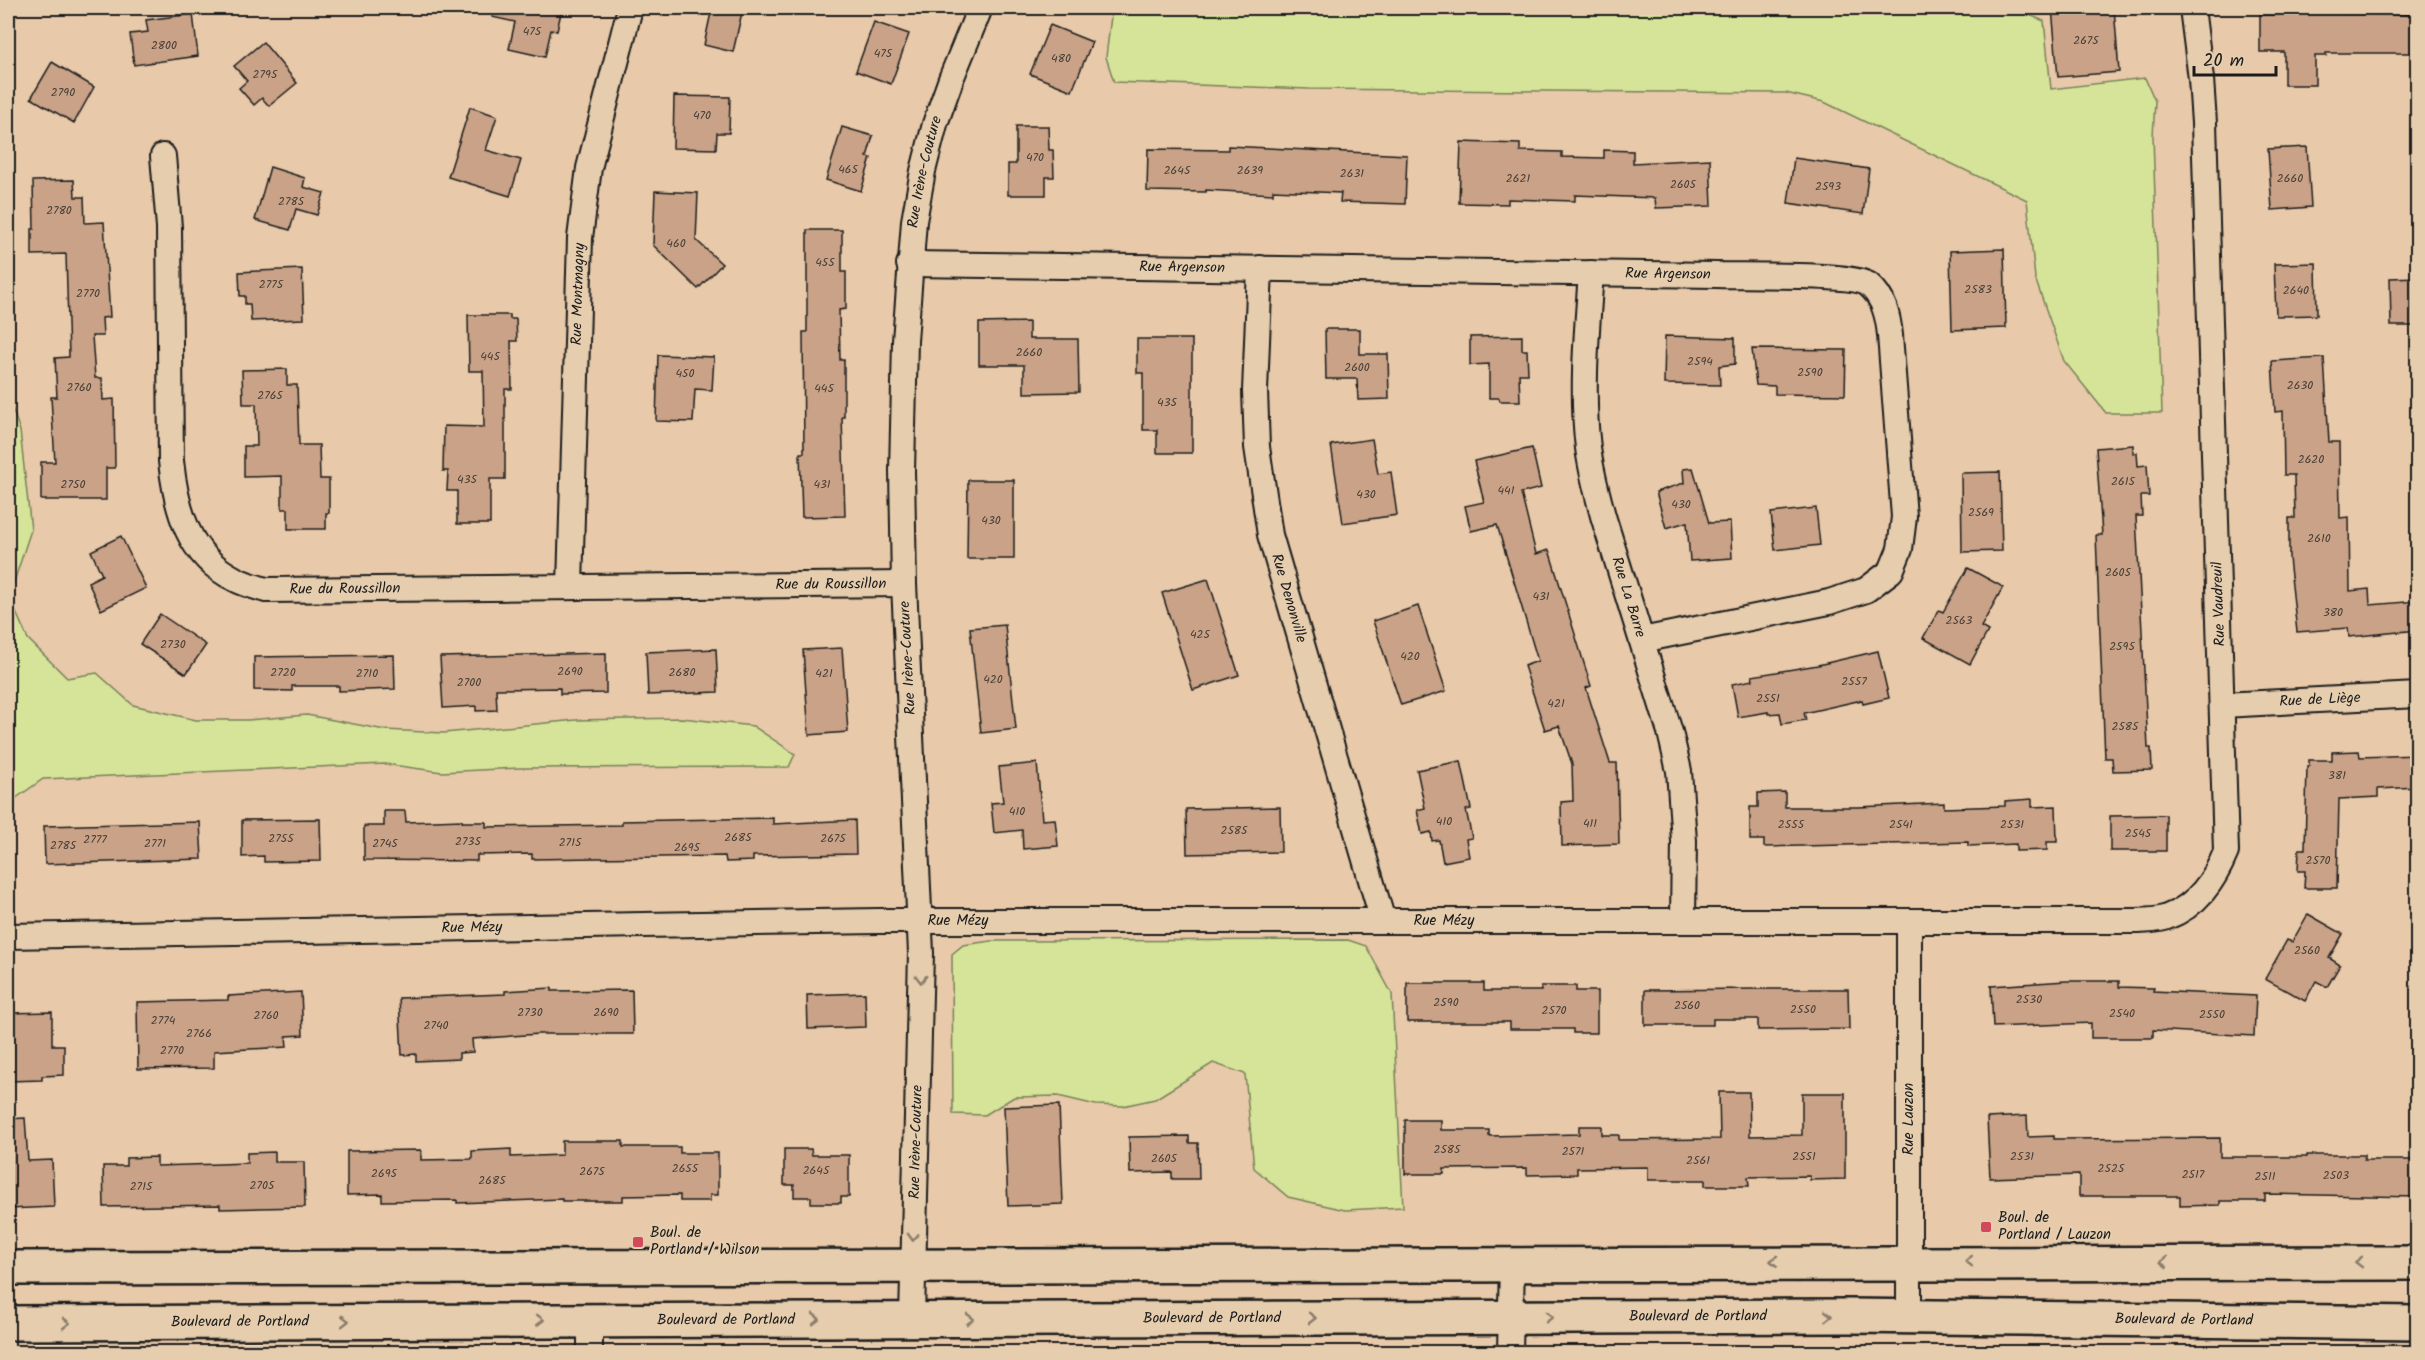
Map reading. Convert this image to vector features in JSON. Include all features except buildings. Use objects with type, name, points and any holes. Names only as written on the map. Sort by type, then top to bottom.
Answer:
[{"type":"main road","points":[[8,1268],[510,1268],[1909,1261],[2418,1263]]},
{"type":"main road","name":"Boulevard de Portland","points":[[8,1323],[912,1318],[1909,1317],[2418,1323]]},
{"type":"street","name":"Rue Montmagny","points":[[570,586],[580,238],[590,168],[630,8]]},
{"type":"street","name":"Rue Irène-Couture","points":[[912,1318],[921,980],[904,584],[902,459],[905,341],[914,221],[935,124],[980,8]]},
{"type":"street","name":"Rue Vaudreuil","points":[[1909,921],[2138,921],[2165,918],[2187,906],[2204,892],[2217,876],[2226,852],[2204,123],[2192,8]]},
{"type":"street","name":"Rue du Roussillon","points":[[163,156],[169,227],[171,461],[174,494],[181,519],[195,546],[213,564],[235,580],[266,590],[904,584]]},
{"type":"street","name":"Rue Argenson","points":[[909,264],[1846,278],[1868,283],[1882,301],[1888,316],[1904,518],[1900,549],[1891,571],[1866,590],[1829,602],[1642,640]]},
{"type":"street","name":"Rue Denonville","points":[[1260,268],[1256,391],[1257,447],[1270,536],[1383,921]]},
{"type":"street","name":"Rue La Barre","points":[[1591,273],[1586,394],[1588,447],[1603,516],[1670,732],[1678,771],[1684,841],[1683,920]]},
{"type":"street","name":"Rue de Liège","points":[[2222,705],[2418,695]]},
{"type":"street","name":"Rue Mézy","points":[[8,936],[920,921],[1909,921]]},
{"type":"street","name":"Rue Lauzon","points":[[1909,921],[1909,1317]]},
{"type":"street","points":[[1510,1353],[1512,1262]]},
{"type":"street","points":[[590,1321],[590,1353]]},
{"type":"green space","points":[[1112,8],[2012,8],[2044,21],[2051,89],[2145,78],[2155,101],[2153,136],[2162,413],[2106,413],[2064,361],[2035,278],[2027,200],[1824,102],[1786,93],[1309,89],[1114,82],[1106,57]]},
{"type":"green space","points":[[8,396],[20,431],[31,530],[9,597],[28,639],[67,678],[97,673],[133,705],[196,720],[248,720],[307,715],[385,730],[444,733],[576,720],[682,718],[753,726],[795,754],[789,767],[518,768],[442,772],[385,764],[43,779],[12,801],[8,807]]},
{"type":"green space","points":[[1348,940],[1366,946],[1392,994],[1403,1207],[1345,1210],[1288,1197],[1254,1168],[1245,1074],[1213,1063],[1155,1099],[1123,1106],[1096,1105],[1058,1096],[1014,1097],[985,1115],[953,1114],[952,954],[963,945],[991,941]]},
{"type":"place","name":"Boul. de Portland / Lauzon","points":[[1986,1227]]},
{"type":"place","name":"Boul. de Portland / Wilson","points":[[638,1242]]}]
